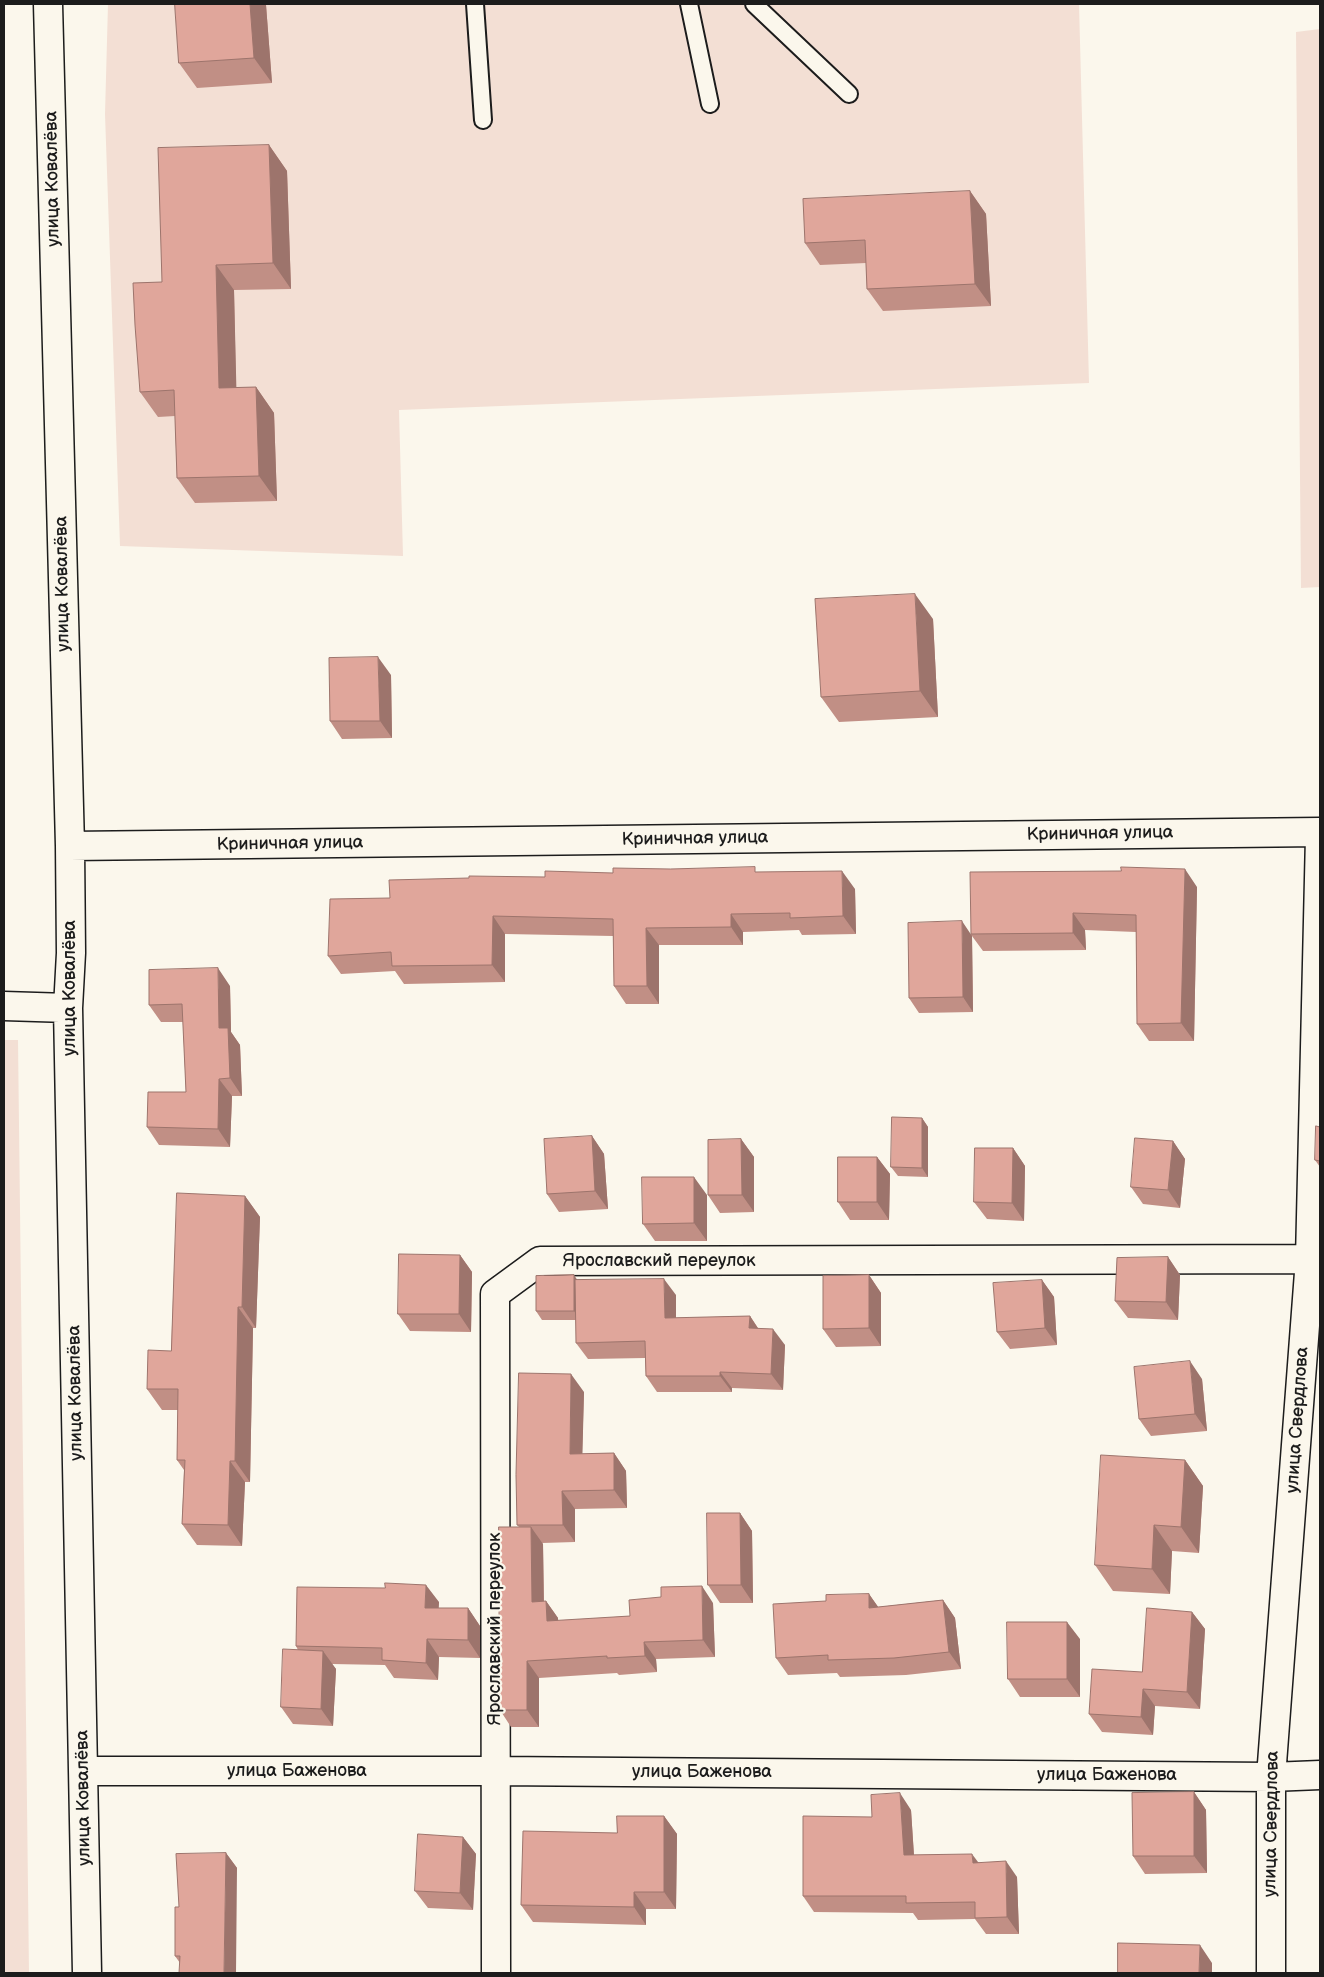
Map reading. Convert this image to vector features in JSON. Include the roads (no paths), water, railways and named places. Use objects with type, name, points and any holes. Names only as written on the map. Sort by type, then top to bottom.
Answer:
[{"type":"street","name":"улица Ковалёва","points":[[48,4],[70,846],[68,1008],[87,1973]]},
{"type":"street","name":"Криничная улица","points":[[70,846],[1320,832]]},
{"type":"street","name":"улица Свердлова","points":[[1271,1973],[1271,1777],[1310,1259],[1320,836]]},
{"type":"street","points":[[4,1006],[68,1008]]},
{"type":"street","name":"Ярославский переулок","points":[[495,1770],[496,1294],[540,1261],[1310,1259]]},
{"type":"street","points":[[495,1770],[496,1973]]},
{"type":"street","name":"улица Баженова","points":[[84,1771],[495,1770],[1320,1776]]},
{"type":"lane","points":[[475,4],[483,120]]},
{"type":"lane","points":[[689,4],[710,104]]},
{"type":"lane","points":[[754,4],[849,94]]}]
